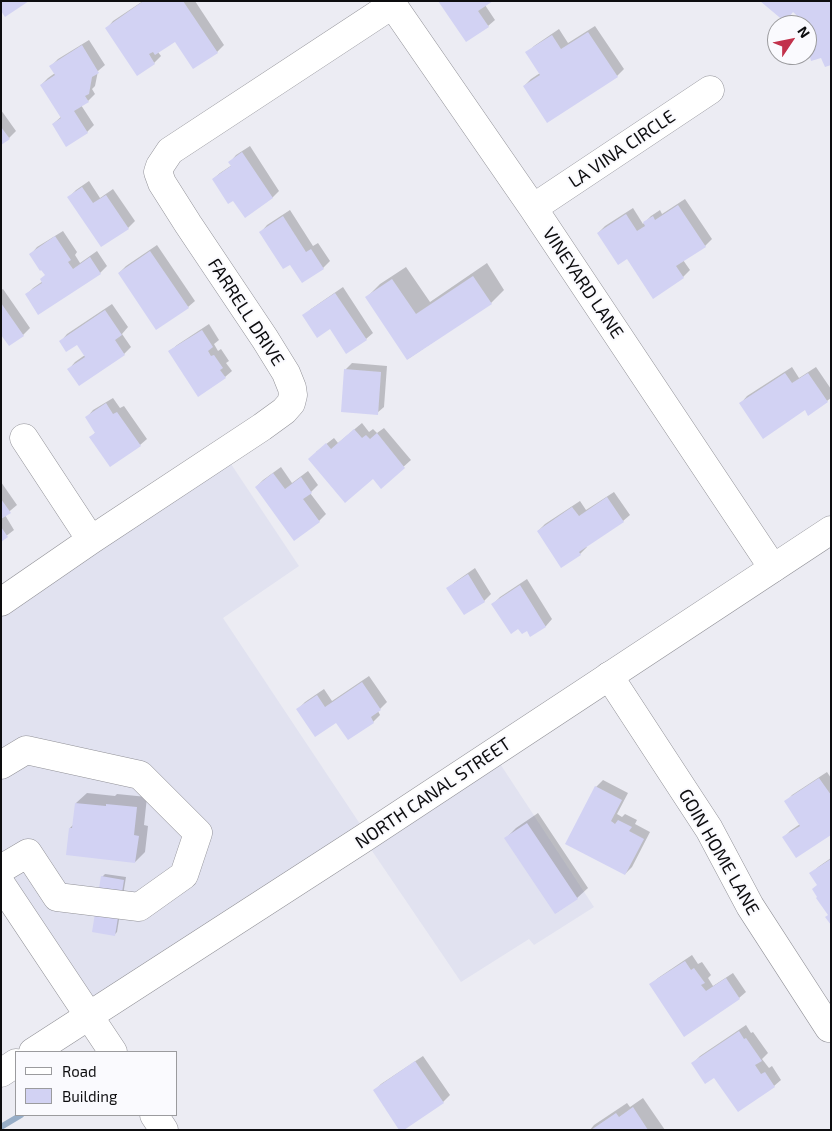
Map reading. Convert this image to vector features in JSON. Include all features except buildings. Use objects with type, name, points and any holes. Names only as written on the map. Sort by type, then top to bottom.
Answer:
[{"type":"street","name":"VINEYARD LANE","points":[[391,3],[533,208],[773,568]]},
{"type":"street","name":"FARRELL DRIVE","points":[[1,602],[284,411],[291,403],[292,388],[286,373],[188,224],[162,183],[158,172],[170,151],[391,3]]},
{"type":"street","name":"LA VINA CIRCLE","points":[[533,208],[710,90]]},
{"type":"street","points":[[24,438],[92,540]]},
{"type":"street","name":"NORTH CANAL STREET","points":[[35,1051],[364,838],[831,530]]},
{"type":"street","name":"GOIN HOME LANE","points":[[609,676],[709,829],[750,906],[829,1028]]},
{"type":"street","points":[[1,765],[26,750],[140,775],[198,833],[184,875],[140,907],[57,896],[28,853],[1,869]]},
{"type":"street","points":[[1,884],[112,1051]]},
{"type":"street","points":[[1,1073],[15,1064]]},
{"type":"street","points":[[155,1116],[164,1130]]},
{"type":"shaded area","points":[[223,452],[299,566],[223,618],[368,836],[493,753],[594,907],[534,945],[529,939],[461,982],[364,839],[89,1016],[1,884],[1,602]]},
{"type":"waterway","points":[[1,1127],[19,1116]]}]
